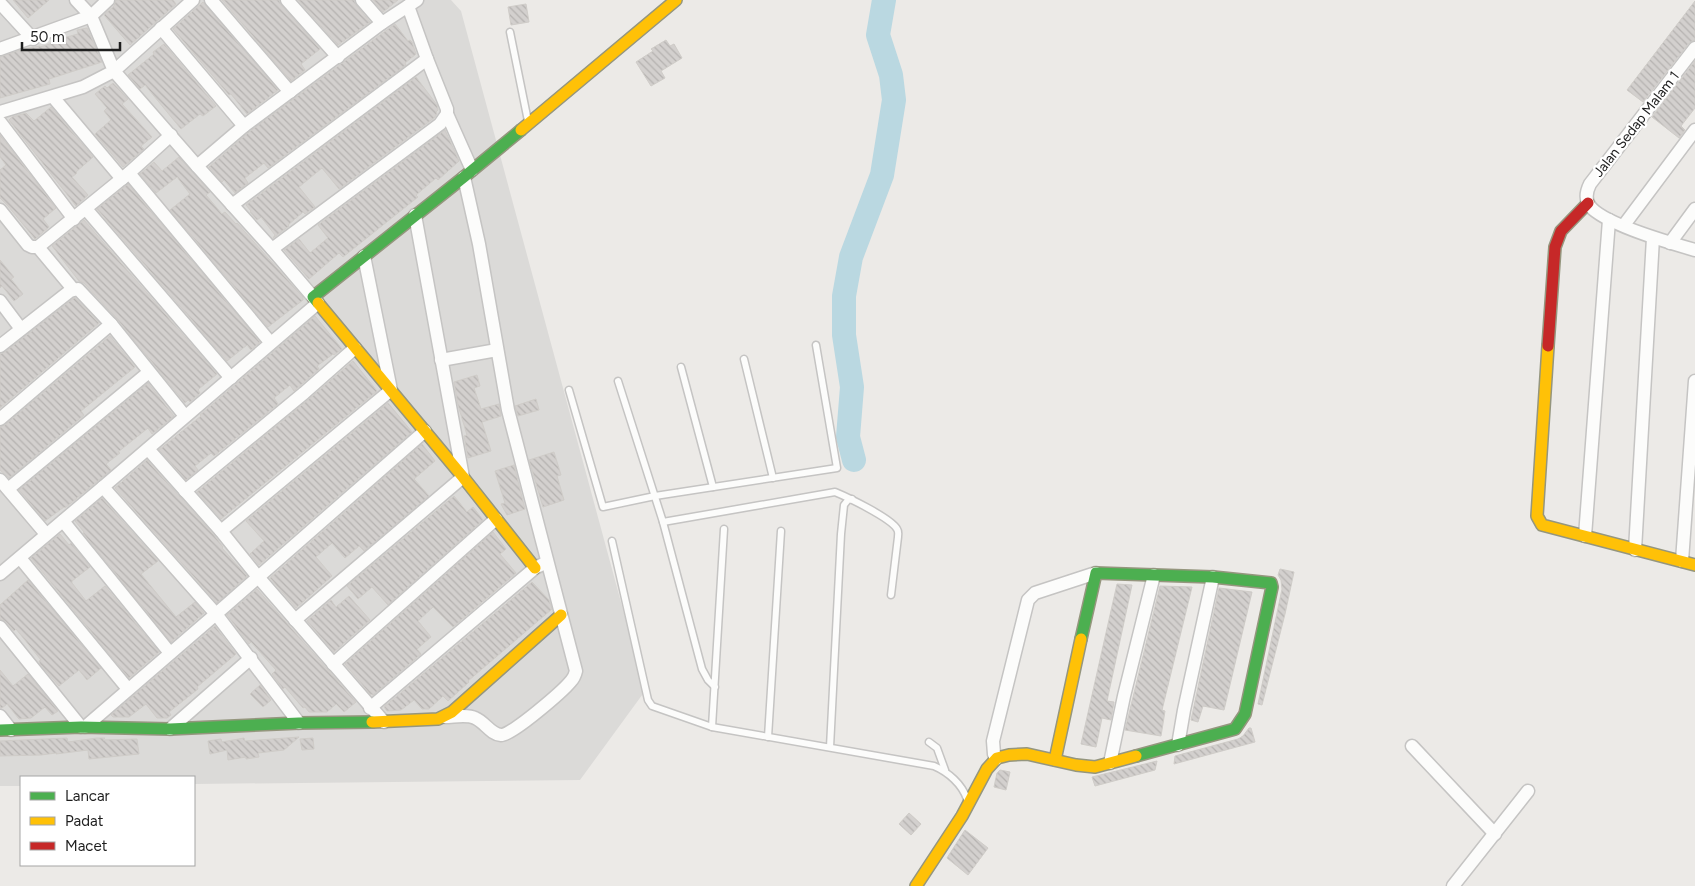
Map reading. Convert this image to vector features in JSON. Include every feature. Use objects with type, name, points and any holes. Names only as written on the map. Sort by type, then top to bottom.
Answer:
[{"type":"street","points":[[76,0],[91,16],[114,71],[272,249],[463,477],[535,568]]},
{"type":"street","points":[[0,49],[33,39],[91,16],[108,0]]},
{"type":"street","points":[[0,112],[83,87],[114,71],[194,0]]},
{"type":"street","points":[[211,0],[290,92]]},
{"type":"street","points":[[287,0],[338,57]]},
{"type":"street","points":[[362,0],[382,23]]},
{"type":"street","points":[[1,572],[63,522],[231,378],[364,256],[468,174],[676,0]]},
{"type":"street","points":[[0,3],[33,39]]},
{"type":"street","points":[[0,716],[6,730],[83,727],[170,728],[384,722],[444,717],[473,717],[480,720],[494,732],[504,735],[536,712],[565,687],[572,680],[576,671],[508,410],[496,350],[468,174],[447,114],[447,109],[427,59],[412,3],[382,23],[244,126],[197,166]]},
{"type":"street","points":[[161,28],[244,126]]},
{"type":"street","name":"Jalan Sedap Malam 1","points":[[1588,203],[1587,190],[1590,184],[1695,48]]},
{"type":"street","points":[[232,205],[427,59]]},
{"type":"street","points":[[54,97],[126,176],[270,342]]},
{"type":"street","points":[[272,249],[440,124],[447,114]]},
{"type":"street","points":[[0,122],[74,218]]},
{"type":"street","points":[[1624,225],[1695,130]]},
{"type":"street","points":[[0,210],[28,245],[38,247],[126,176],[171,135]]},
{"type":"street","points":[[1695,250],[1653,238],[1609,220],[1596,212],[1588,203],[1561,231],[1554,247],[1537,516],[1542,525],[1695,565]]},
{"type":"street","points":[[86,209],[231,378]]},
{"type":"street","points":[[1670,243],[1695,209]]},
{"type":"street","points":[[415,215],[463,477]]},
{"type":"street","points":[[1585,536],[1609,220]]},
{"type":"street","points":[[1635,550],[1653,238]]},
{"type":"street","points":[[38,247],[73,289],[81,291],[110,324],[185,416]]},
{"type":"street","points":[[364,256],[391,390]]},
{"type":"street","points":[[0,346],[73,289]]},
{"type":"street","points":[[0,301],[21,329]]},
{"type":"street","points":[[0,419],[110,324]]},
{"type":"street","points":[[185,491],[304,393],[355,348]]},
{"type":"street","points":[[441,360],[496,350]]},
{"type":"street","points":[[46,534],[4,485],[149,372]]},
{"type":"street","points":[[1682,561],[1695,381]]},
{"type":"street","points":[[221,530],[391,390]]},
{"type":"street","points":[[83,727],[216,614],[425,431]]},
{"type":"street","points":[[148,449],[221,530],[258,577],[384,722]]},
{"type":"street","points":[[295,620],[463,477]]},
{"type":"street","points":[[103,487],[216,614],[299,723]]},
{"type":"street","points":[[333,664],[496,519]]},
{"type":"street","points":[[63,522],[170,653]]},
{"type":"street","points":[[20,558],[128,689]]},
{"type":"street","points":[[370,708],[535,568],[548,561]]},
{"type":"street","points":[[1055,760],[1096,573]]},
{"type":"street","points":[[916,886],[969,806],[990,765],[996,759],[1017,754],[1031,754],[1086,767],[1096,767],[1235,729],[1242,720],[1272,585],[1270,582],[1213,577],[1096,573],[1035,593],[1028,600],[993,741],[996,759]]},
{"type":"street","points":[[1110,763],[1124,696],[1154,575]]},
{"type":"street","points":[[1178,745],[1213,577]]},
{"type":"street","points":[[444,717],[561,615]]},
{"type":"street","points":[[0,627],[83,727]]},
{"type":"street","points":[[170,728],[251,658]]},
{"type":"street","points":[[1412,746],[1495,834]]},
{"type":"street","points":[[1453,886],[1528,791]]},
{"type":"lane","points":[[510,32],[529,122]]},
{"type":"lane","points":[[569,390],[603,507],[655,496],[837,468],[816,345]]},
{"type":"lane","points":[[744,359],[773,478]]},
{"type":"lane","points":[[681,367],[713,487]]},
{"type":"lane","points":[[618,381],[663,522],[702,669],[708,680],[715,687]]},
{"type":"lane","points":[[663,522],[835,492],[853,499],[892,524],[898,530],[891,595]]},
{"type":"lane","points":[[830,747],[841,534],[844,505],[848,500],[853,499]]},
{"type":"lane","points":[[712,727],[724,529]]},
{"type":"lane","points":[[768,737],[781,531]]},
{"type":"lane","points":[[612,541],[650,703],[656,708],[712,727],[934,766],[945,770]]},
{"type":"lane","points":[[929,742],[937,748],[945,770],[965,794],[969,806]]},
{"type":"shaded area","points":[[0,0],[451,0],[461,11],[645,691],[580,780],[195,784],[195,776],[20,776],[20,786],[0,786]]},
{"type":"building","points":[[13,0],[49,0],[28,18]]},
{"type":"building","points":[[116,0],[173,0],[176,4],[130,45],[104,15],[114,6]]},
{"type":"building","points":[[222,0],[279,0],[281,5],[320,49],[301,64],[305,70],[291,81]]},
{"type":"building","points":[[298,0],[354,0],[370,22],[338,45]]},
{"type":"building","points":[[373,0],[398,0],[383,12]]},
{"type":"building","points":[[1695,1],[1695,40],[1689,43],[1643,102],[1627,90]]},
{"type":"building","points":[[203,2],[278,90],[247,114],[173,29]]},
{"type":"building","points":[[526,4],[529,22],[511,25],[508,7]]},
{"type":"building","points":[[395,24],[408,41],[412,42],[416,54],[405,63],[406,65],[268,168],[264,163],[245,178],[248,183],[235,193],[209,167],[249,132]]},
{"type":"building","points":[[87,28],[102,62],[49,79],[50,84],[0,98],[0,57],[23,49],[40,47],[63,40],[63,38],[78,34],[77,30]]},
{"type":"building","points":[[666,40],[670,46],[674,44],[682,58],[661,71],[665,78],[651,86],[636,62],[653,51],[651,49]]},
{"type":"building","points":[[164,44],[216,106],[203,116],[200,114],[181,129],[145,85],[140,89],[128,75]]},
{"type":"building","points":[[1695,61],[1695,108],[1681,126],[1685,130],[1679,138],[1652,117]]},
{"type":"building","points":[[416,77],[437,105],[438,110],[434,118],[339,189],[322,168],[299,187],[315,207],[305,214],[303,212],[273,238],[275,235],[261,217],[257,220],[246,205]]},
{"type":"building","points":[[113,83],[128,99],[122,104],[152,137],[141,146],[144,149],[123,167],[95,134],[111,120],[104,111],[107,108],[95,94],[105,86],[107,88]]},
{"type":"building","points":[[51,107],[93,157],[72,177],[88,195],[76,206],[9,120],[12,117],[26,113],[34,121]]},
{"type":"building","points":[[445,130],[459,161],[438,180],[436,178],[416,195],[418,197],[343,257],[339,253],[309,279],[284,250],[299,239],[310,253],[328,238],[318,225]]},
{"type":"building","points":[[0,135],[56,208],[43,219],[49,227],[35,239],[0,198],[0,170],[6,165],[0,157]]},
{"type":"building","points":[[179,157],[210,192],[206,195],[222,214],[225,212],[237,223],[303,297],[303,300],[268,327],[170,210],[190,194],[177,177],[156,193],[140,174],[154,162],[162,171]]},
{"type":"building","points":[[128,184],[260,342],[251,350],[247,345],[227,361],[97,209]]},
{"type":"building","points":[[84,220],[217,374],[198,390],[200,393],[190,402],[188,400],[185,403],[117,319],[84,283],[79,281],[52,246]]},
{"type":"building","points":[[0,260],[14,277],[11,279],[23,294],[14,301],[2,286],[0,288]]},
{"type":"building","points":[[74,298],[99,323],[0,408],[0,354]]},
{"type":"building","points":[[315,316],[342,349],[317,366],[319,369],[294,391],[290,385],[274,398],[278,404],[214,456],[211,453],[195,466],[198,470],[186,480],[159,450],[201,416]]},
{"type":"building","points":[[110,336],[135,367],[81,411],[84,415],[9,478],[0,470],[0,427],[5,425]]},
{"type":"building","points":[[353,361],[377,391],[221,519],[197,492]]},
{"type":"building","points":[[477,375],[480,386],[474,388],[481,409],[499,404],[501,416],[482,422],[491,451],[468,458],[464,436],[467,435],[458,405],[454,382]]},
{"type":"building","points":[[148,383],[174,416],[152,434],[148,428],[118,452],[120,453],[106,464],[111,470],[65,508],[45,521],[19,490]]},
{"type":"building","points":[[536,399],[539,410],[518,416],[515,406]]},
{"type":"building","points":[[388,403],[412,432],[259,565],[250,554],[264,541],[246,521]]},
{"type":"building","points":[[422,444],[435,461],[414,479],[429,496],[364,551],[359,546],[345,558],[332,543],[316,557],[332,576],[296,608],[270,578]]},
{"type":"building","points":[[554,452],[561,475],[557,476],[564,500],[543,507],[529,460]]},
{"type":"building","points":[[147,460],[214,535],[222,548],[247,576],[217,603],[115,488]]},
{"type":"building","points":[[514,465],[525,509],[507,515],[501,504],[505,503],[495,471]]},
{"type":"building","points":[[454,496],[467,512],[473,507],[483,520],[388,605],[372,587],[358,599],[347,586]]},
{"type":"building","points":[[102,498],[158,561],[141,574],[176,617],[195,602],[204,613],[171,642],[75,521]]},
{"type":"building","points":[[493,532],[506,549],[500,554],[516,573],[453,627],[433,607],[418,621],[431,637],[417,649],[421,654],[373,695],[370,694],[345,664]]},
{"type":"building","points":[[60,534],[69,545],[71,543],[90,567],[72,581],[86,601],[105,586],[159,652],[129,678],[31,558]]},
{"type":"building","points":[[1280,569],[1294,572],[1262,705],[1258,704],[1282,589],[1281,580],[1278,575]]},
{"type":"building","points":[[28,580],[101,668],[87,680],[79,670],[59,686],[40,664],[39,661],[41,660],[16,629],[14,631],[6,622],[0,619],[0,605]]},
{"type":"building","points":[[532,582],[549,600],[552,609],[468,681],[448,701],[443,696],[429,709],[422,709],[414,700],[401,710],[387,711],[384,707]]},
{"type":"building","points":[[1117,584],[1132,585],[1107,701],[1114,702],[1111,720],[1102,718],[1096,747],[1081,744]]},
{"type":"building","points":[[1160,586],[1192,587],[1162,710],[1165,711],[1161,736],[1125,730]]},
{"type":"building","points":[[1219,588],[1252,592],[1224,710],[1203,706],[1198,722],[1191,720]]},
{"type":"building","points":[[257,589],[356,702],[344,712],[336,704],[327,712],[309,712],[305,707],[303,708],[285,687],[283,689],[272,674],[276,670],[251,642],[249,644],[227,615]]},
{"type":"building","points":[[349,596],[370,620],[334,652],[307,621],[331,600],[336,607]]},
{"type":"building","points":[[215,626],[236,654],[197,687],[198,689],[169,712],[171,715],[167,718],[157,718],[146,704],[129,717],[113,717],[111,715]]},
{"type":"building","points":[[0,670],[13,686],[28,674],[58,711],[52,715],[45,707],[31,718],[19,719],[7,704],[0,708]]},
{"type":"building","points":[[260,685],[271,700],[263,707],[250,694]]},
{"type":"building","points":[[1251,728],[1255,742],[1174,764],[1175,756],[1238,739]]},
{"type":"building","points":[[299,737],[284,750],[258,753],[259,757],[228,760],[227,750],[210,754],[208,741],[221,739],[222,742],[244,738],[245,741]]},
{"type":"building","points":[[67,738],[68,742],[97,738],[105,738],[103,740],[137,739],[139,754],[89,759],[88,750],[56,754],[0,756],[0,741]]},
{"type":"building","points":[[313,738],[314,749],[302,750],[300,739]]},
{"type":"building","points":[[1157,761],[1155,770],[1095,786],[1092,777]]},
{"type":"building","points":[[1000,770],[1010,772],[1006,790],[994,787],[997,773]]},
{"type":"building","points":[[909,813],[921,824],[911,835],[899,824]]},
{"type":"building","points":[[965,830],[988,848],[968,875],[947,858]]},
{"type":"waterway","points":[[854,460],[848,437],[852,387],[844,335],[844,296],[851,257],[882,175],[894,100],[891,75],[878,35],[884,0]]},
{"type":"traffic: fast","points":[[318,303],[313,297],[521,130]]},
{"type":"traffic: fast","points":[[1081,639],[1096,573],[1213,577],[1271,583],[1272,587],[1245,714],[1235,729],[1136,756]]},
{"type":"traffic: fast","points":[[0,730],[81,727],[170,729],[299,723],[372,722]]},
{"type":"traffic: slow","points":[[521,130],[676,0]]},
{"type":"traffic: slow","points":[[318,303],[463,477],[535,568]]},
{"type":"traffic: slow","points":[[1548,346],[1537,516],[1542,525],[1695,565]]},
{"type":"traffic: slow","points":[[372,722],[438,719],[452,712],[561,615]]},
{"type":"traffic: slow","points":[[1055,760],[1081,639]]},
{"type":"traffic: slow","points":[[916,886],[962,816],[987,769],[997,758],[1027,754],[1076,765],[1095,767],[1136,756]]},
{"type":"traffic: jam","points":[[1548,346],[1555,247],[1561,231],[1588,203]]}]
